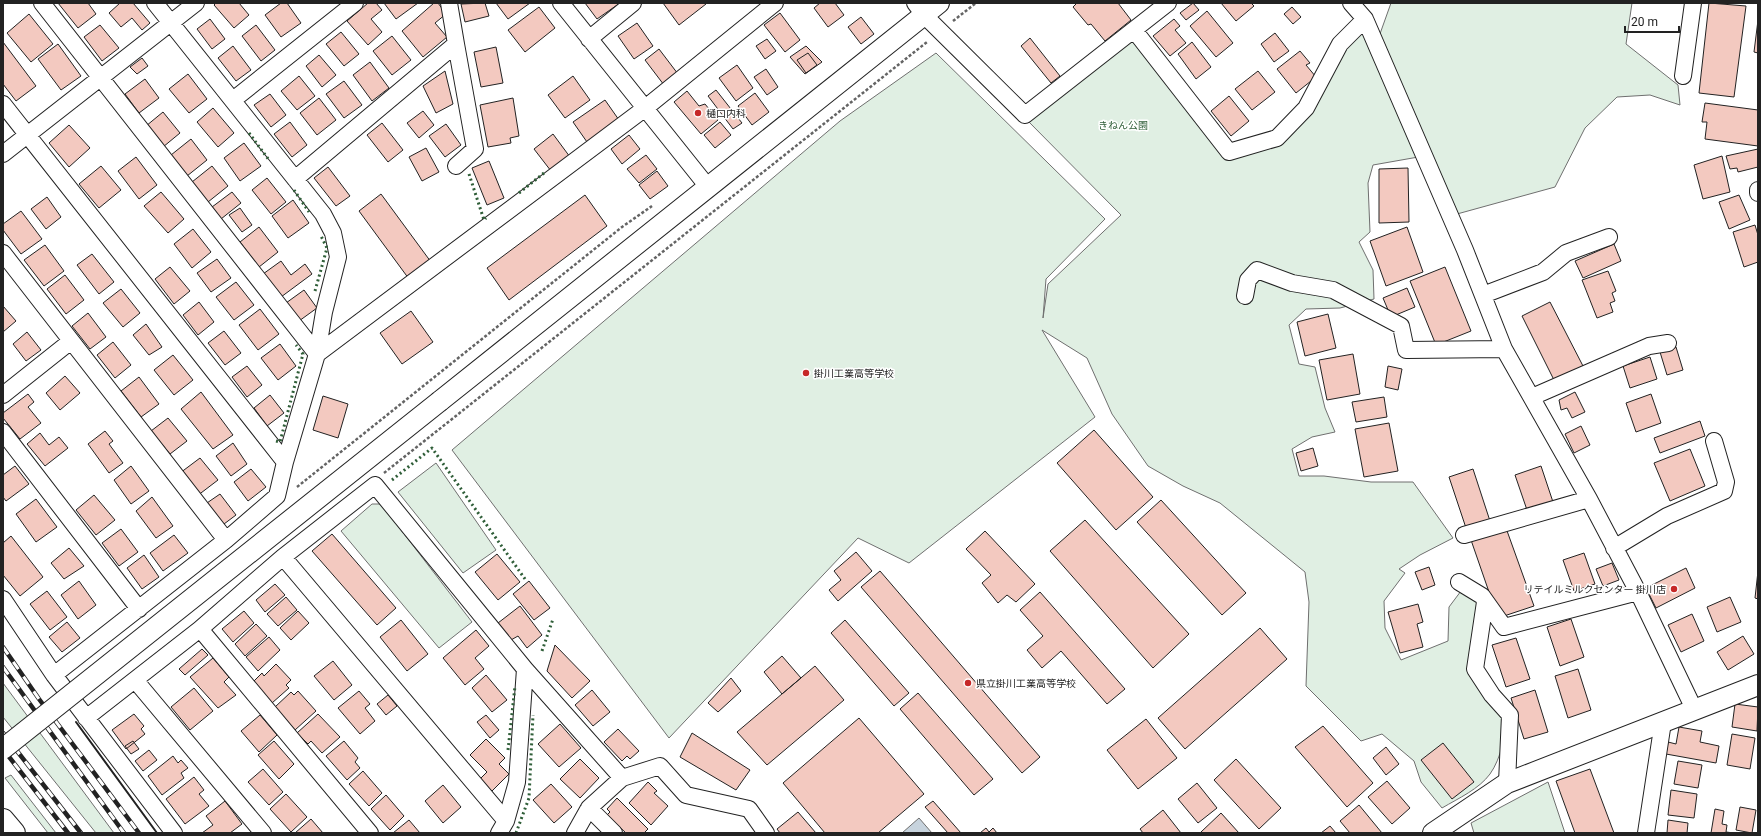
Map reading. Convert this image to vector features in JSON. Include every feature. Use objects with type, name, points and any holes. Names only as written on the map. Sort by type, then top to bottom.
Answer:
[{"type":"main road","points":[[3,820],[14,833]]},
{"type":"street","points":[[42,3],[317,354]]},
{"type":"street","points":[[54,675],[139,610],[226,540],[277,496],[284,462],[317,354],[324,312],[338,257],[333,233],[323,214],[233,100],[170,24],[155,3]]},
{"type":"street","points":[[3,154],[196,3]]},
{"type":"street","points":[[233,100],[355,3]]},
{"type":"street","points":[[449,3],[476,149],[456,166]]},
{"type":"street","points":[[561,3],[644,109],[708,187]]},
{"type":"street","points":[[589,39],[633,3]]},
{"type":"street","points":[[317,354],[644,109],[775,3]]},
{"type":"street","points":[[3,749],[708,187],[926,7],[1025,115],[1168,3]]},
{"type":"street","points":[[1351,3],[1365,19],[1483,295],[1504,349],[1589,498],[1638,592],[1694,709]]},
{"type":"street","points":[[1683,76],[1693,3]]},
{"type":"street","points":[[1134,30],[1229,152],[1277,138],[1306,108],[1340,44],[1365,19]]},
{"type":"street","points":[[295,179],[456,44]]},
{"type":"street","points":[[3,104],[284,462]]},
{"type":"street","points":[[1483,295],[1543,272],[1566,253],[1609,237]]},
{"type":"street","points":[[3,252],[226,540]]},
{"type":"street","points":[[1245,296],[1248,280],[1257,270],[1292,283],[1333,290],[1401,326],[1406,350],[1504,349]]},
{"type":"street","points":[[3,395],[71,341]]},
{"type":"street","points":[[1532,397],[1649,346],[1668,342]]},
{"type":"street","points":[[3,432],[139,610]]},
{"type":"street","points":[[1614,548],[1667,516],[1724,491],[1726,482],[1714,441]]},
{"type":"street","points":[[86,718],[200,628],[283,557],[375,485],[525,669],[622,778]]},
{"type":"street","points":[[1464,535],[1589,498]]},
{"type":"street","points":[[283,557],[502,827]]},
{"type":"street","points":[[1459,582],[1482,596],[1504,627],[1638,592]]},
{"type":"street","points":[[3,599],[54,675],[174,833]]},
{"type":"street","points":[[1485,602],[1475,669],[1492,695],[1510,714],[1507,783]]},
{"type":"street","points":[[200,628],[370,833]]},
{"type":"street","points":[[502,827],[517,782],[525,669]]},
{"type":"street","points":[[135,680],[264,833]]},
{"type":"street","points":[[1434,833],[1507,783],[1758,685]]},
{"type":"street","points":[[1646,833],[1663,722]]},
{"type":"street","points":[[575,833],[589,808],[622,778],[660,766],[686,794],[749,809],[766,833]]},
{"type":"street","points":[[589,808],[614,833]]},
{"type":"path","points":[[951,22],[976,3]]},
{"type":"path","points":[[379,477],[930,39]]},
{"type":"path","points":[[293,490],[622,227],[653,205]]},
{"type":"green space","points":[[1391,3],[1632,3],[1626,44],[1678,85],[1680,105],[1650,95],[1617,97],[1585,128],[1555,187],[1457,214],[1376,45]]},
{"type":"green space","name":"きねん公園","points":[[1368,27],[1424,156],[1373,165],[1368,183],[1370,232],[1359,242],[1373,270],[1374,299],[1340,308],[1306,309],[1289,325],[1299,364],[1315,367],[1325,408],[1335,432],[1312,437],[1292,449],[1299,476],[1324,476],[1371,482],[1413,482],[1453,538],[1420,555],[1399,569],[1405,573],[1384,601],[1385,628],[1401,660],[1448,641],[1449,607],[1464,587],[1481,600],[1473,672],[1510,715],[1500,753],[1490,774],[1474,789],[1442,808],[1421,782],[1414,761],[1382,734],[1361,741],[1306,686],[1309,602],[1305,572],[1220,503],[1183,486],[1148,466],[1112,414],[1087,358],[1042,330],[1095,417],[909,563],[858,538],[669,738],[452,450],[840,121],[936,53],[1105,219],[1046,279],[1043,318],[1048,284],[1121,215],[1026,119],[1134,30],[1226,154],[1249,146],[1294,120],[1353,31]]},
{"type":"green space","points":[[436,463],[496,550],[463,573],[398,492]]},
{"type":"green space","points":[[372,504],[381,504],[472,622],[439,648],[341,531]]},
{"type":"green space","points":[[3,683],[114,833],[96,833],[3,717]]},
{"type":"green space","points":[[11,775],[56,833],[48,833],[5,778]]},
{"type":"green space","points":[[1548,782],[1565,833],[1474,833],[1471,823]]},
{"type":"shaded area","points":[[919,818],[932,833],[902,833]]},
{"type":"building","points":[[58,3],[88,3],[96,14],[78,28]]},
{"type":"building","points":[[120,3],[133,3],[150,23],[142,30],[132,18],[121,27],[109,13]]},
{"type":"building","points":[[216,3],[239,3],[249,15],[234,28],[214,5]]},
{"type":"building","points":[[281,3],[287,3],[301,23],[281,37],[265,15]]},
{"type":"building","points":[[368,3],[376,3],[382,10],[371,19],[382,32],[368,45],[347,21]]},
{"type":"building","points":[[384,3],[418,3],[396,19]]},
{"type":"building","points":[[434,3],[438,3],[446,14],[435,23],[447,37],[423,57],[402,31]]},
{"type":"building","points":[[485,3],[489,16],[465,22],[461,4]]},
{"type":"building","points":[[496,3],[530,3],[508,19]]},
{"type":"building","points":[[585,3],[620,3],[597,19]]},
{"type":"building","points":[[663,3],[705,3],[706,4],[679,25]]},
{"type":"building","points":[[820,3],[835,3],[844,15],[828,27],[814,8]]},
{"type":"building","points":[[1075,3],[1118,3],[1131,20],[1105,41],[1091,24],[1088,25],[1073,7],[1076,4]]},
{"type":"building","points":[[1193,3],[1199,10],[1186,20],[1180,13]]},
{"type":"building","points":[[1221,3],[1251,3],[1254,6],[1236,21]]},
{"type":"building","points":[[1709,3],[1746,6],[1734,97],[1699,93]]},
{"type":"building","points":[[539,7],[555,28],[525,52],[508,30]]},
{"type":"building","points":[[1292,7],[1301,17],[1293,24],[1284,14]]},
{"type":"building","points":[[1207,11],[1233,43],[1216,57],[1190,26]]},
{"type":"building","points":[[780,13],[800,40],[785,52],[764,25]]},
{"type":"building","points":[[29,14],[53,44],[31,62],[7,33]]},
{"type":"building","points":[[861,17],[874,34],[861,44],[848,27]]},
{"type":"building","points":[[210,19],[225,39],[212,49],[197,29]]},
{"type":"building","points":[[1174,19],[1180,26],[1175,30],[1186,43],[1170,56],[1153,36]]},
{"type":"building","points":[[1758,20],[1758,53],[1754,52]]},
{"type":"building","points":[[637,23],[653,46],[634,59],[618,36]]},
{"type":"building","points":[[100,25],[119,48],[102,61],[84,37]]},
{"type":"building","points":[[256,25],[275,50],[261,61],[242,36]]},
{"type":"building","points":[[341,32],[359,54],[344,66],[326,44]]},
{"type":"building","points":[[1275,33],[1289,51],[1274,62],[1261,44]]},
{"type":"building","points":[[392,36],[411,60],[392,75],[373,51]]},
{"type":"building","points":[[1030,38],[1060,76],[1051,83],[1021,46]]},
{"type":"building","points":[[767,39],[776,51],[765,59],[756,46]]},
{"type":"building","points":[[3,42],[36,86],[16,101],[3,84]]},
{"type":"building","points":[[1192,42],[1211,67],[1196,79],[1178,54]]},
{"type":"building","points":[[58,44],[81,76],[61,90],[38,59]]},
{"type":"building","points":[[233,46],[251,70],[236,81],[218,58]]},
{"type":"building","points":[[806,46],[822,62],[805,74],[790,57]]},
{"type":"building","points":[[496,47],[503,83],[481,87],[474,52]]},
{"type":"building","points":[[659,49],[678,74],[664,85],[645,60]]},
{"type":"building","points":[[1300,51],[1310,63],[1306,65],[1316,77],[1296,93],[1277,69]]},
{"type":"building","points":[[808,53],[817,65],[806,73],[797,60]]},
{"type":"building","points":[[319,55],[336,75],[322,87],[306,66]]},
{"type":"building","points":[[142,58],[148,66],[137,74],[130,67]]},
{"type":"building","points":[[370,62],[389,88],[372,101],[353,75]]},
{"type":"building","points":[[737,65],[753,88],[736,101],[719,78]]},
{"type":"building","points":[[766,69],[778,87],[767,95],[754,77]]},
{"type":"building","points":[[445,71],[453,104],[436,113],[423,86]]},
{"type":"building","points":[[1258,71],[1275,92],[1252,110],[1235,89]]},
{"type":"building","points":[[188,74],[207,99],[189,113],[169,89]]},
{"type":"building","points":[[299,76],[315,96],[297,110],[281,91]]},
{"type":"building","points":[[573,76],[590,100],[565,118],[548,95]]},
{"type":"building","points":[[145,79],[159,98],[139,113],[125,94]]},
{"type":"building","points":[[344,81],[362,105],[344,118],[326,94]]},
{"type":"building","points":[[716,90],[742,123],[733,129],[708,96]]},
{"type":"building","name":"樋口内科","points":[[687,91],[699,106],[705,104],[718,120],[701,134],[674,102]]},
{"type":"building","points":[[755,93],[769,112],[752,125],[738,106]]},
{"type":"building","points":[[270,94],[286,115],[271,127],[254,105]]},
{"type":"building","points":[[1229,96],[1249,121],[1231,136],[1211,111]]},
{"type":"building","points":[[319,98],[336,120],[317,135],[300,113]]},
{"type":"building","points":[[513,98],[519,136],[510,138],[511,143],[488,147],[480,105]]},
{"type":"building","points":[[605,100],[619,120],[587,142],[573,122]]},
{"type":"building","points":[[1705,103],[1758,110],[1758,146],[1705,139],[1707,122],[1702,122]]},
{"type":"building","points":[[213,108],[234,133],[218,147],[197,122]]},
{"type":"building","points":[[423,111],[434,125],[419,138],[407,123]]},
{"type":"building","points":[[163,112],[180,133],[163,147],[146,126]]},
{"type":"building","points":[[290,122],[307,145],[292,157],[274,134]]},
{"type":"building","points":[[720,122],[731,135],[715,148],[704,135]]},
{"type":"building","points":[[382,123],[403,150],[388,162],[367,135]]},
{"type":"building","points":[[446,124],[461,145],[445,157],[429,136]]},
{"type":"building","points":[[69,125],[90,148],[69,167],[49,143]]},
{"type":"building","points":[[553,134],[570,157],[551,171],[534,149]]},
{"type":"building","points":[[629,135],[640,149],[622,164],[611,149]]},
{"type":"building","points":[[191,139],[207,160],[187,176],[171,155]]},
{"type":"building","points":[[244,143],[261,166],[240,181],[224,158]]},
{"type":"building","points":[[426,148],[439,172],[422,181],[409,157]]},
{"type":"building","points":[[1758,149],[1758,167],[1738,172],[1737,168],[1730,169],[1726,156]]},
{"type":"building","points":[[646,155],[657,169],[639,183],[627,169]]},
{"type":"building","points":[[1722,156],[1730,192],[1703,199],[1694,165]]},
{"type":"building","points":[[136,157],[157,185],[139,199],[118,171]]},
{"type":"building","points":[[489,161],[504,198],[487,205],[472,168]]},
{"type":"building","points":[[101,166],[121,190],[99,208],[79,184]]},
{"type":"building","points":[[212,166],[228,186],[208,202],[192,182]]},
{"type":"building","points":[[328,167],[350,196],[336,206],[314,178]]},
{"type":"building","points":[[1408,168],[1409,222],[1379,223],[1379,169]]},
{"type":"building","points":[[657,171],[668,186],[650,199],[639,185]]},
{"type":"building","points":[[267,178],[286,202],[271,214],[252,190]]},
{"type":"building","points":[[161,192],[184,219],[168,233],[144,206]]},
{"type":"building","points":[[232,192],[241,203],[221,219],[212,207]]},
{"type":"building","points":[[381,194],[431,262],[409,279],[359,211]]},
{"type":"building","points":[[585,195],[607,226],[509,300],[487,268]]},
{"type":"building","points":[[1739,195],[1750,220],[1729,229],[1719,202]]},
{"type":"building","points":[[47,197],[61,217],[46,229],[31,209]]},
{"type":"building","points":[[293,200],[309,223],[288,238],[272,216]]},
{"type":"building","points":[[240,208],[252,225],[242,232],[229,215]]},
{"type":"building","points":[[21,211],[42,239],[21,254],[3,230],[3,224]]},
{"type":"building","points":[[1755,225],[1758,235],[1758,262],[1744,267],[1733,232]]},
{"type":"building","points":[[259,227],[278,252],[259,267],[240,242]]},
{"type":"building","points":[[1407,227],[1423,272],[1386,286],[1370,241]]},
{"type":"building","points":[[193,229],[211,252],[192,268],[174,244]]},
{"type":"building","points":[[1614,244],[1621,261],[1583,278],[1575,261]]},
{"type":"building","points":[[45,245],[64,271],[44,286],[24,260]]},
{"type":"building","points":[[92,254],[114,282],[99,294],[77,265]]},
{"type":"building","points":[[217,259],[231,278],[211,292],[197,273]]},
{"type":"building","points":[[281,261],[291,275],[305,264],[312,274],[281,297],[263,274]]},
{"type":"building","points":[[170,267],[190,291],[174,304],[155,279]]},
{"type":"building","points":[[1445,267],[1471,331],[1436,345],[1410,281]]},
{"type":"building","points":[[1608,271],[1616,291],[1612,293],[1615,301],[1610,303],[1613,312],[1597,318],[1582,280]]},
{"type":"building","points":[[65,275],[84,300],[66,314],[47,289]]},
{"type":"building","points":[[236,282],[254,305],[234,320],[216,297]]},
{"type":"building","points":[[1407,288],[1415,307],[1391,317],[1383,298]]},
{"type":"building","points":[[121,289],[140,313],[123,327],[103,303]]},
{"type":"building","points":[[304,290],[317,308],[299,321],[286,303]]},
{"type":"building","points":[[199,302],[214,322],[198,335],[183,315]]},
{"type":"building","points":[[1550,302],[1583,366],[1554,380],[1522,316]]},
{"type":"building","points":[[3,306],[16,321],[3,332]]},
{"type":"building","points":[[260,309],[279,334],[258,350],[239,325]]},
{"type":"building","points":[[411,311],[433,342],[402,364],[380,333]]},
{"type":"building","points":[[88,313],[106,337],[90,349],[72,326]]},
{"type":"building","points":[[1328,314],[1336,348],[1305,356],[1297,322]]},
{"type":"building","points":[[146,324],[162,347],[149,355],[133,335]]},
{"type":"building","points":[[224,331],[241,353],[225,365],[208,343]]},
{"type":"building","points":[[27,332],[41,350],[26,361],[13,344]]},
{"type":"building","points":[[113,342],[131,365],[115,378],[97,355]]},
{"type":"building","points":[[280,344],[296,366],[278,380],[261,358]]},
{"type":"building","points":[[1676,347],[1683,370],[1667,375],[1660,352]]},
{"type":"building","points":[[1353,354],[1360,394],[1327,400],[1319,360]]},
{"type":"building","points":[[173,355],[193,380],[174,395],[154,370]]},
{"type":"building","points":[[1650,357],[1657,379],[1630,388],[1623,366]]},
{"type":"building","points":[[247,366],[262,385],[247,397],[232,377]]},
{"type":"building","points":[[1388,366],[1402,369],[1398,390],[1385,387]]},
{"type":"building","points":[[65,376],[80,393],[60,410],[46,393]]},
{"type":"building","points":[[139,377],[159,404],[141,417],[121,391]]},
{"type":"building","points":[[201,392],[233,435],[213,449],[181,409]]},
{"type":"building","points":[[1575,392],[1585,412],[1572,418],[1567,408],[1561,410],[1559,400]]},
{"type":"building","points":[[28,394],[34,402],[28,407],[41,423],[20,439],[3,418],[3,413]]},
{"type":"building","points":[[1651,394],[1661,423],[1636,432],[1626,403]]},
{"type":"building","points":[[270,395],[284,413],[267,426],[254,408]]},
{"type":"building","points":[[323,396],[348,404],[338,438],[313,430]]},
{"type":"building","points":[[1384,397],[1387,417],[1356,422],[1352,402]]},
{"type":"building","points":[[168,418],[187,441],[170,454],[151,431]]},
{"type":"building","points":[[1700,421],[1705,436],[1660,453],[1654,438]]},
{"type":"building","points":[[1389,423],[1398,471],[1364,477],[1355,429]]},
{"type":"building","points":[[1581,426],[1590,445],[1574,453],[1565,434]]},
{"type":"building","points":[[1094,430],[1153,497],[1116,530],[1057,463]]},
{"type":"building","points":[[105,431],[113,441],[109,444],[123,463],[109,473],[88,444]]},
{"type":"building","points":[[40,433],[49,445],[59,437],[68,448],[45,466],[27,444]]},
{"type":"building","points":[[233,443],[247,464],[231,476],[216,456]]},
{"type":"building","points":[[1313,448],[1318,466],[1301,471],[1296,453]]},
{"type":"building","points":[[1690,449],[1705,486],[1670,501],[1654,463]]},
{"type":"building","points":[[200,458],[218,480],[197,496],[180,473]]},
{"type":"building","points":[[15,466],[29,484],[6,501],[3,497],[3,475]]},
{"type":"building","points":[[131,466],[149,491],[131,504],[114,480]]},
{"type":"building","points":[[1541,466],[1553,502],[1527,510],[1515,475]]},
{"type":"building","points":[[251,469],[266,487],[248,501],[234,482]]},
{"type":"building","points":[[1473,469],[1490,521],[1466,528],[1449,477]]},
{"type":"building","points":[[220,494],[236,515],[220,527],[204,505]]},
{"type":"building","points":[[94,495],[115,520],[96,535],[76,510]]},
{"type":"building","points":[[152,497],[173,526],[156,538],[136,511]]},
{"type":"building","points":[[36,499],[57,527],[36,542],[16,514]]},
{"type":"building","points":[[1161,500],[1246,593],[1222,615],[1137,522]]},
{"type":"building","points":[[1085,520],[1189,634],[1153,668],[1050,551]]},
{"type":"building","points":[[1506,528],[1534,606],[1498,618],[1471,540]]},
{"type":"building","points":[[121,529],[138,552],[119,566],[102,543]]},
{"type":"building","points":[[985,531],[1035,584],[1016,602],[1007,595],[998,603],[982,583],[991,575],[966,549]]},
{"type":"building","points":[[332,534],[396,608],[377,625],[312,551]]},
{"type":"building","points":[[174,535],[188,553],[163,571],[150,553]]},
{"type":"building","points":[[11,536],[43,577],[20,596],[3,575],[3,543]]},
{"type":"building","points":[[69,548],[84,566],[64,579],[51,563]]},
{"type":"building","points":[[856,552],[872,571],[838,601],[829,590],[841,580],[834,571]]},
{"type":"building","points":[[1584,553],[1595,584],[1574,591],[1563,560]]},
{"type":"building","points":[[497,554],[520,582],[498,600],[475,572]]},
{"type":"building","points":[[144,555],[159,577],[142,589],[127,568]]},
{"type":"building","points":[[1612,563],[1619,580],[1603,586],[1596,569]]},
{"type":"building","points":[[1429,567],[1435,585],[1422,590],[1415,572]]},
{"type":"building","points":[[1686,568],[1695,588],[1656,608],[1646,588]]},
{"type":"building","points":[[880,571],[1040,757],[1022,773],[861,587]]},
{"type":"building","points":[[1758,571],[1758,599],[1755,598]]},
{"type":"building","points":[[79,581],[96,605],[78,619],[61,595]]},
{"type":"building","points":[[529,581],[550,608],[534,620],[513,594]]},
{"type":"building","points":[[275,584],[285,595],[265,612],[256,600]]},
{"type":"building","points":[[47,591],[67,617],[50,630],[30,604]]},
{"type":"building","points":[[1040,592],[1125,689],[1107,704],[1061,651],[1042,668],[1027,650],[1043,636],[1020,610]]},
{"type":"building","points":[[286,597],[297,610],[278,626],[267,614]]},
{"type":"building","points":[[1730,597],[1741,622],[1717,632],[1707,607]]},
{"type":"building","points":[[1418,604],[1423,622],[1417,624],[1423,647],[1400,653],[1388,612]]},
{"type":"building","points":[[520,606],[542,635],[527,648],[518,636],[511,640],[498,623]]},
{"type":"building","points":[[244,611],[254,623],[233,642],[222,629]]},
{"type":"building","points":[[298,611],[309,623],[291,640],[280,628]]},
{"type":"building","points":[[1692,614],[1704,641],[1681,652],[1668,625]]},
{"type":"building","points":[[1571,619],[1584,657],[1560,666],[1547,627]]},
{"type":"building","points":[[401,620],[428,654],[407,671],[380,637]]},
{"type":"building","points":[[845,620],[909,693],[894,706],[831,633]]},
{"type":"building","points":[[67,622],[80,638],[62,652],[49,637]]},
{"type":"building","points":[[256,624],[267,636],[245,656],[235,644]]},
{"type":"building","points":[[1260,628],[1287,659],[1185,749],[1158,718]]},
{"type":"building","points":[[476,630],[489,646],[475,658],[484,669],[465,685],[443,658]]},
{"type":"building","points":[[1743,636],[1754,654],[1728,670],[1717,652]]},
{"type":"building","points":[[269,637],[280,650],[258,671],[246,657]]},
{"type":"building","points":[[1516,638],[1530,679],[1506,687],[1492,645]]},
{"type":"building","points":[[555,645],[590,681],[572,698],[547,671]]},
{"type":"building","points":[[202,649],[208,655],[185,675],[179,669]]},
{"type":"building","points":[[782,656],[801,678],[782,694],[764,672]]},
{"type":"building","points":[[213,658],[229,677],[224,682],[236,695],[218,708],[190,677]]},
{"type":"building","points":[[333,661],[352,685],[334,700],[314,676]]},
{"type":"building","points":[[276,664],[291,680],[286,685],[289,688],[272,703],[253,682],[262,673],[264,676]]},
{"type":"building","points":[[815,666],[844,700],[767,765],[737,732]]},
{"type":"building","points":[[1578,669],[1591,710],[1568,718],[1555,676]]},
{"type":"building","points":[[486,675],[507,700],[492,712],[472,688]]},
{"type":"building","points":[[731,678],[741,691],[718,712],[708,703]]},
{"type":"building","points":[[194,688],[213,711],[190,730],[171,707]]},
{"type":"building","points":[[592,690],[610,712],[593,726],[575,705]]},
{"type":"building","points":[[1535,690],[1548,732],[1524,739],[1511,698]]},
{"type":"building","points":[[298,691],[316,711],[295,730],[275,707],[291,692],[294,695]]},
{"type":"building","points":[[359,691],[370,704],[365,708],[375,721],[360,734],[338,708]]},
{"type":"building","points":[[918,693],[993,779],[974,795],[900,709]]},
{"type":"building","points":[[388,695],[397,706],[386,715],[377,704]]},
{"type":"building","points":[[1735,704],[1758,707],[1757,731],[1732,727]]},
{"type":"building","points":[[134,714],[144,726],[141,729],[145,734],[126,749],[112,730]]},
{"type":"building","points":[[318,714],[340,737],[322,753],[311,741],[308,744],[297,733]]},
{"type":"building","points":[[260,715],[277,735],[259,752],[241,731]]},
{"type":"building","points":[[486,715],[499,730],[490,738],[477,722]]},
{"type":"building","points":[[859,718],[924,794],[878,833],[825,833],[783,783]]},
{"type":"building","points":[[1146,719],[1177,758],[1138,789],[1107,750]]},
{"type":"building","points":[[560,724],[581,748],[559,767],[538,744]]},
{"type":"building","points":[[1323,726],[1373,783],[1347,807],[1295,747]]},
{"type":"building","points":[[1679,727],[1702,731],[1700,742],[1719,746],[1716,763],[1666,754],[1668,742],[1676,744]]},
{"type":"building","points":[[618,729],[639,751],[630,759],[627,756],[622,761],[604,742]]},
{"type":"building","points":[[692,733],[750,770],[736,790],[680,757]]},
{"type":"building","points":[[1732,734],[1755,738],[1750,769],[1727,765]]},
{"type":"building","points":[[486,739],[505,758],[499,764],[509,774],[492,791],[480,779],[487,772],[470,755]]},
{"type":"building","points":[[133,741],[139,749],[131,754],[125,746]]},
{"type":"building","points":[[274,741],[294,764],[279,779],[258,755]]},
{"type":"building","points":[[344,741],[358,758],[355,762],[360,768],[347,780],[326,756]]},
{"type":"building","points":[[1443,743],[1474,782],[1452,799],[1421,760]]},
{"type":"building","points":[[1386,747],[1399,764],[1386,775],[1373,758]]},
{"type":"building","points":[[149,750],[157,760],[143,771],[135,761]]},
{"type":"building","points":[[173,756],[178,763],[181,760],[188,768],[181,773],[184,778],[162,795],[148,776]]},
{"type":"building","points":[[580,759],[599,778],[580,798],[560,779]]},
{"type":"building","points":[[1236,759],[1281,808],[1259,829],[1214,780]]},
{"type":"building","points":[[1678,761],[1702,765],[1698,788],[1674,784]]},
{"type":"building","points":[[263,769],[283,792],[269,805],[248,782]]},
{"type":"building","points":[[1590,769],[1614,833],[1575,833],[1556,781]]},
{"type":"building","points":[[363,771],[382,793],[369,806],[349,784]]},
{"type":"building","points":[[194,777],[204,790],[199,794],[209,806],[185,824],[166,799]]},
{"type":"building","points":[[1387,781],[1410,808],[1392,824],[1368,797]]},
{"type":"building","points":[[648,782],[657,791],[654,793],[668,806],[651,825],[629,803]]},
{"type":"building","points":[[1197,783],[1217,808],[1198,823],[1178,799]]},
{"type":"building","points":[[551,784],[572,807],[554,823],[533,800]]},
{"type":"building","points":[[443,785],[461,807],[443,823],[425,801]]},
{"type":"building","points":[[1671,790],[1697,794],[1694,818],[1668,815]]},
{"type":"building","points":[[286,794],[307,817],[291,832],[270,809]]},
{"type":"building","points":[[386,795],[404,816],[390,830],[371,809]]},
{"type":"building","points":[[617,798],[648,829],[644,833],[626,833],[607,815],[610,812],[607,809]]},
{"type":"building","points":[[225,801],[242,824],[230,833],[202,833],[213,825],[206,816]]},
{"type":"building","points":[[933,801],[961,833],[948,833],[925,807]]},
{"type":"building","points":[[1359,805],[1382,833],[1350,833],[1340,821]]},
{"type":"building","points":[[1740,807],[1756,810],[1752,833],[1736,830]]},
{"type":"building","points":[[1715,809],[1724,811],[1722,824],[1727,825],[1726,832],[1734,833],[1711,833]]},
{"type":"building","points":[[1163,810],[1181,833],[1143,833],[1140,829]]},
{"type":"building","points":[[798,812],[816,833],[780,833],[777,829]]},
{"type":"building","points":[[1221,813],[1239,833],[1201,832]]},
{"type":"building","points":[[311,819],[323,833],[295,833]]},
{"type":"building","points":[[409,820],[420,833],[393,833]]},
{"type":"building","points":[[1668,820],[1688,823],[1687,833],[1667,833]]},
{"type":"building","points":[[1330,826],[1336,833],[1321,833]]},
{"type":"building","points":[[986,828],[989,832],[993,828],[997,833],[980,833]]},
{"type":"railway","points":[[3,647],[39,699],[139,833]]},
{"type":"railway","points":[[3,667],[124,833]]},
{"type":"railway","points":[[3,733],[81,833]]},
{"type":"railway","points":[[3,749],[68,833]]},
{"type":"hedge","points":[[249,133],[269,160]]},
{"type":"hedge","points":[[519,193],[544,173]]},
{"type":"hedge","points":[[469,174],[484,220],[486,218]]},
{"type":"hedge","points":[[294,190],[309,212]]},
{"type":"hedge","points":[[315,291],[327,248],[321,236]]},
{"type":"hedge","points":[[276,441],[280,442],[303,354],[296,345]]},
{"type":"hedge","points":[[392,480],[432,448],[525,579]]},
{"type":"hedge","points":[[542,651],[553,619]]},
{"type":"hedge","points":[[508,750],[515,686]]},
{"type":"hedge","points":[[516,833],[529,798],[533,715]]},
{"type":"wall","points":[[76,722],[157,833]]},
{"type":"place","name":"樋口内科","points":[[698,113]]},
{"type":"place","name":"掛川工業高等学校","points":[[806,373]]},
{"type":"place","name":"リテイルミルクセンター 掛川店","points":[[1674,589]]},
{"type":"place","name":"県立掛川工業高等学校","points":[[968,683]]}]
